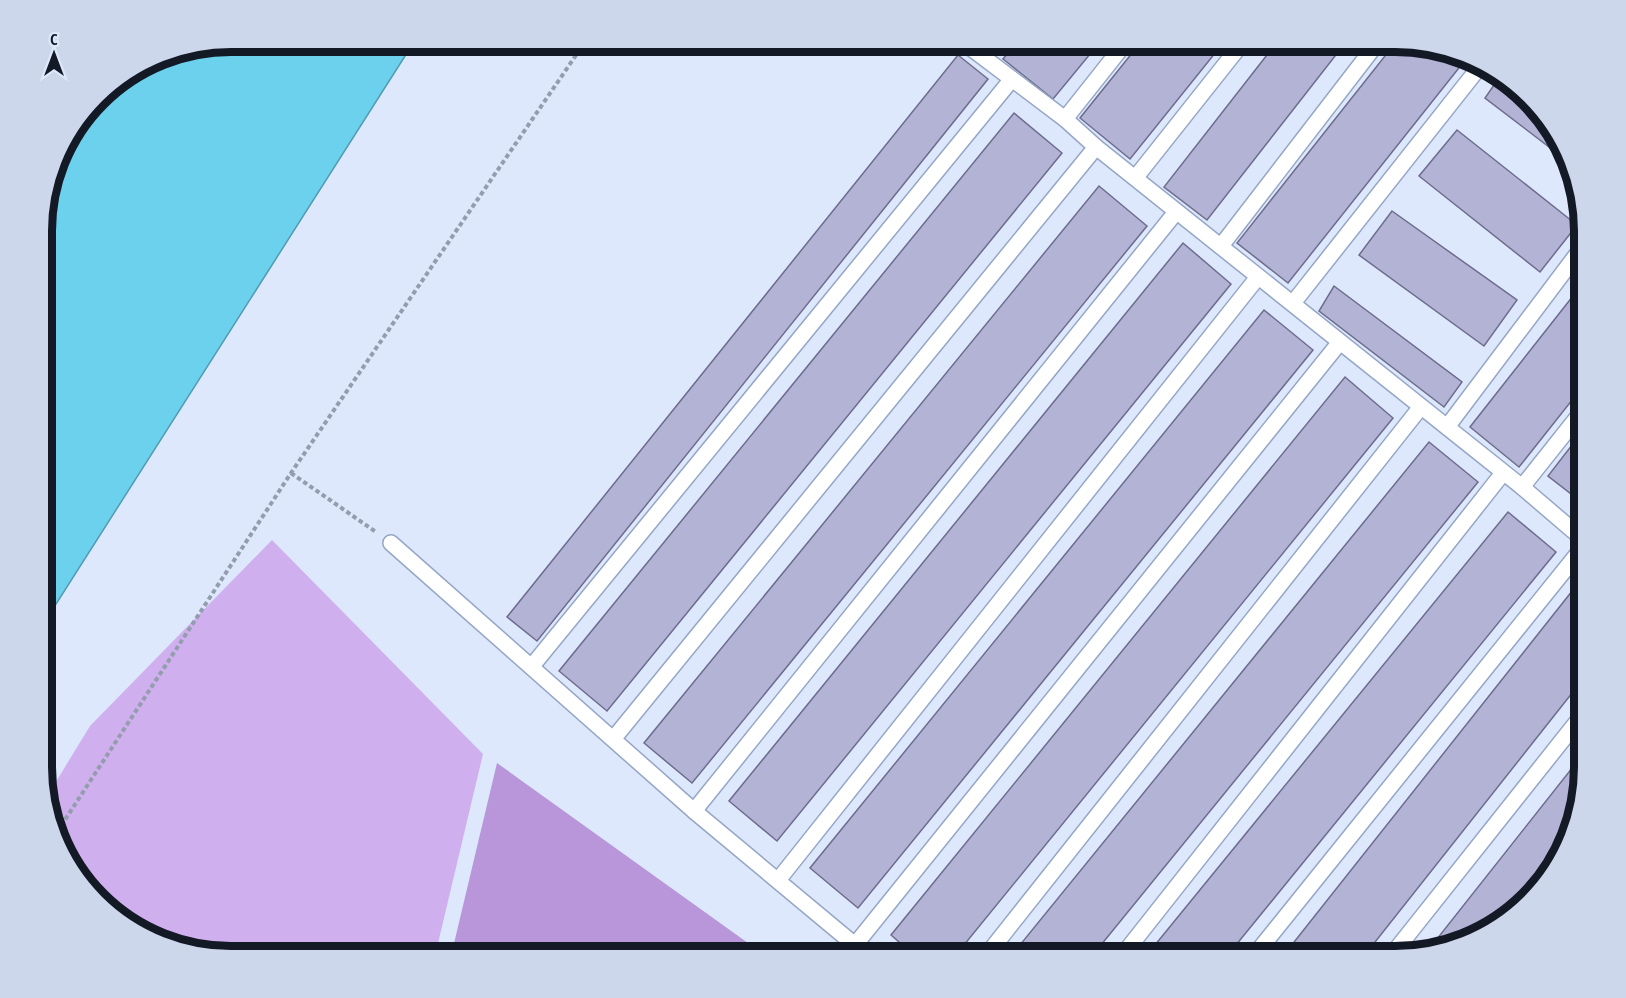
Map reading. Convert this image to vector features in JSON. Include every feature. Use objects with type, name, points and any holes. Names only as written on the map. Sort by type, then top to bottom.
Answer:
[{"type":"lane","points":[[987,52],[1012,79],[1065,119],[1096,147],[1136,177],[1258,278],[1293,303],[1420,408],[1448,427],[1573,531]]},
{"type":"lane","points":[[1065,119],[1118,52]]},
{"type":"lane","points":[[1136,177],[1235,52]]},
{"type":"lane","points":[[1221,246],[1370,52]]},
{"type":"lane","points":[[1293,303],[1476,72]]},
{"type":"lane","points":[[532,666],[1012,79]]},
{"type":"lane","points":[[614,738],[1096,147]]},
{"type":"lane","points":[[694,811],[1176,212]]},
{"type":"lane","points":[[1448,427],[1573,260]]},
{"type":"lane","points":[[779,879],[1258,278]]},
{"type":"lane","points":[[392,543],[508,649],[532,666],[694,811],[779,879],[855,945],[1340,342]]},
{"type":"lane","points":[[994,945],[1420,408]]},
{"type":"lane","points":[[1522,487],[1573,423]]},
{"type":"lane","points":[[1130,945],[1503,473]]},
{"type":"lane","points":[[1263,945],[1573,560]]},
{"type":"lane","points":[[1400,945],[1573,727]]},
{"type":"path","points":[[62,824],[291,473],[578,52]]},
{"type":"path","points":[[291,473],[392,543]]},
{"type":"shaded area","points":[[272,540],[483,754],[437,946],[231,946],[185,939],[142,922],[122,909],[97,885],[76,856],[59,813],[54,786],[90,726]]},
{"type":"shaded area","points":[[497,763],[751,946],[453,946]]},
{"type":"water","points":[[231,52],[408,52],[52,610],[52,231],[56,196],[66,163],[76,142],[97,113],[132,83],[163,66],[196,56]]},
{"type":"building","points":[[1009,52],[1092,52],[1053,99],[1003,59]]},
{"type":"building","points":[[1133,52],[1216,52],[1130,159],[1080,118]]},
{"type":"building","points":[[1269,52],[1338,52],[1207,220],[1164,187]]},
{"type":"building","points":[[1388,52],[1418,54],[1461,65],[1288,283],[1237,243]]},
{"type":"building","points":[[958,55],[988,79],[537,641],[507,617]]},
{"type":"building","points":[[1495,84],[1513,97],[1529,113],[1555,151],[1485,98]]},
{"type":"building","points":[[1014,113],[1062,153],[607,711],[559,671]]},
{"type":"building","points":[[1457,130],[1573,222],[1573,230],[1540,272],[1419,176]]},
{"type":"building","points":[[1099,186],[1147,226],[692,783],[644,743]]},
{"type":"building","points":[[1392,211],[1517,300],[1484,346],[1359,255]]},
{"type":"building","points":[[1183,243],[1231,284],[777,841],[729,801]]},
{"type":"building","points":[[1334,286],[1462,382],[1444,407],[1319,311]]},
{"type":"building","points":[[1573,296],[1573,399],[1519,467],[1470,427]]},
{"type":"building","points":[[1264,310],[1313,350],[858,908],[810,868]]},
{"type":"building","points":[[1345,377],[1393,418],[964,945],[903,945],[891,935]]},
{"type":"building","points":[[1429,442],[1478,482],[1101,945],[1020,945]]},
{"type":"building","points":[[1572,445],[1573,446],[1573,495],[1548,476]]},
{"type":"building","points":[[1508,512],[1556,552],[1236,945],[1155,945]]},
{"type":"building","points":[[1573,590],[1573,692],[1373,945],[1292,945]]},
{"type":"building","points":[[1573,767],[1570,802],[1564,824],[1550,856],[1537,876],[1513,901],[1494,915],[1474,927],[1436,940]]}]
